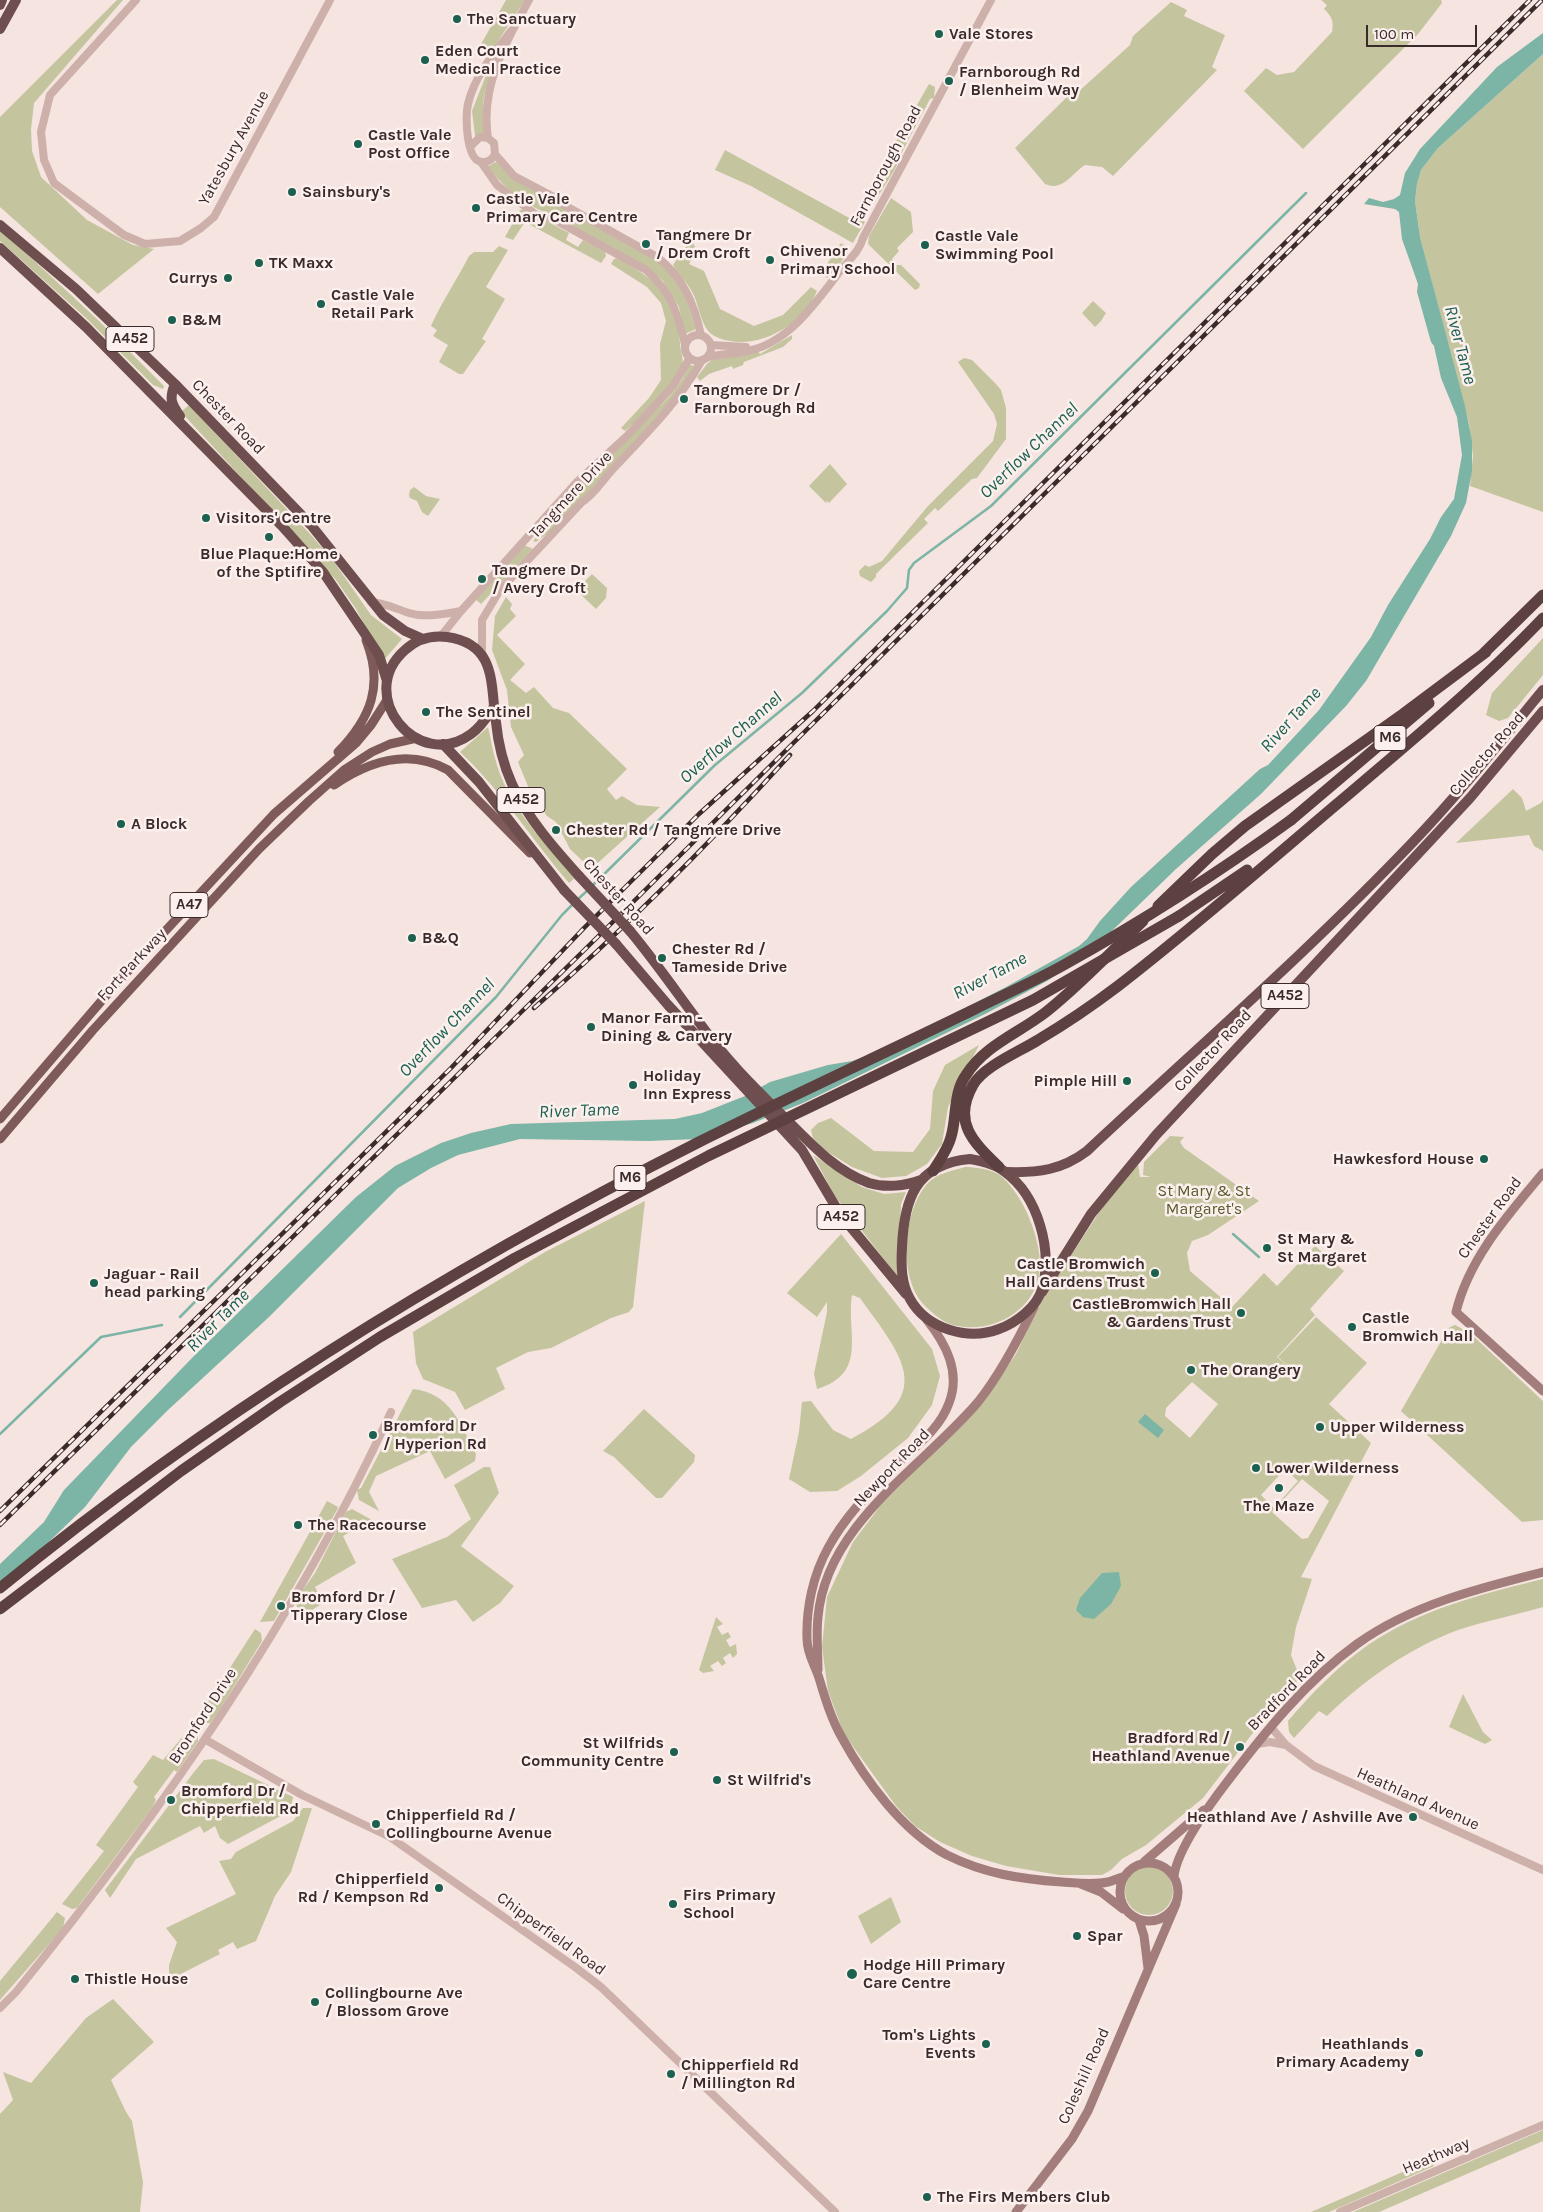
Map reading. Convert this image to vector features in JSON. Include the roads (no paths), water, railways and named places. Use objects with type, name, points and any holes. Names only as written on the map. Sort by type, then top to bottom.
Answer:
[{"type":"highway","points":[[0,5],[2,0]]},
{"type":"highway","points":[[0,29],[16,0]]},
{"type":"highway","name":"Chester Road","points":[[2,226],[76,289],[175,384],[311,525],[372,602],[393,622],[423,639]]},
{"type":"highway","name":"A452","points":[[0,248],[86,327],[314,562],[379,655],[387,681]]},
{"type":"highway","name":"A452","points":[[175,384],[170,395],[172,405],[204,441],[214,457]]},
{"type":"highway","name":"M6","points":[[0,1588],[172,1457],[381,1317],[508,1242],[702,1141],[1060,967],[1230,863],[1291,820],[1389,739],[1486,652],[1543,595]]},
{"type":"highway","name":"M6","points":[[0,1610],[181,1471],[280,1402],[389,1332],[515,1258],[699,1160],[1033,1000],[1179,916],[1236,879],[1356,788],[1457,701],[1543,618]]},
{"type":"highway","points":[[434,636],[441,636],[464,642],[482,656],[494,683],[494,708],[471,734],[457,741],[443,744],[417,738],[397,722],[387,700],[387,681],[399,656],[414,643],[434,636]]},
{"type":"highway","points":[[1356,788],[1117,987],[1040,1040],[980,1075],[968,1097],[964,1116],[967,1130],[978,1147],[1003,1170],[1029,1199],[1038,1220],[1047,1261],[1039,1296],[1008,1326],[988,1334],[968,1335],[954,1332],[924,1316],[910,1299],[902,1274],[905,1210],[910,1196],[923,1179],[933,1170],[952,1136],[956,1101],[965,1076],[980,1056],[992,1046],[1044,1013],[1085,980],[1212,854],[1245,826],[1403,714],[1486,652]]},
{"type":"highway","name":"Collector Road","points":[[1003,1170],[1038,1172],[1060,1168],[1088,1151],[1329,926],[1414,842],[1461,789],[1543,690]]},
{"type":"highway","name":"Chester Road","points":[[494,708],[497,731],[512,784],[529,814],[550,844],[659,965],[701,1026],[752,1091]]},
{"type":"highway","name":"Collector Road","points":[[1039,1296],[1091,1214],[1156,1135],[1470,798],[1543,711]]},
{"type":"highway","name":"Chester Road","points":[[443,744],[479,782],[564,890],[752,1091]]},
{"type":"highway","name":"A452","points":[[752,1091],[786,1125],[844,1171],[870,1183],[887,1186],[902,1185],[923,1179]]},
{"type":"highway","name":"A452","points":[[786,1125],[840,1214],[910,1299]]},
{"type":"highway","points":[[933,1170],[951,1163],[970,1160],[1003,1170]]},
{"type":"main road","points":[[282,806],[351,738],[373,700],[376,684],[375,669],[361,628]]},
{"type":"main road","name":"Fort Parkway","points":[[0,1118],[116,984],[282,806],[356,743],[371,725],[387,700]]},
{"type":"main road","name":"Fort Parkway","points":[[0,1139],[93,1030],[259,849],[344,770],[372,752],[390,744],[417,738]]},
{"type":"main road","points":[[309,801],[341,780],[370,765],[399,758],[417,758],[437,764],[448,770],[544,867]]},
{"type":"main road","name":"Chester Road","points":[[1543,1173],[1520,1201],[1476,1262],[1461,1292],[1456,1312],[1543,1391]]},
{"type":"main road","name":"Newport Road","points":[[819,1676],[818,1616],[829,1574],[850,1536],[877,1502],[979,1401],[1023,1329],[1039,1296]]},
{"type":"main road","name":"Newport Road","points":[[924,1316],[936,1332],[950,1358],[954,1378],[950,1401],[939,1424],[870,1492],[840,1528],[828,1548],[813,1583],[808,1609],[807,1640],[810,1658],[819,1676],[826,1700],[841,1736],[880,1794],[914,1831],[939,1851],[970,1867],[1008,1877],[1076,1883],[1107,1882],[1123,1877]]},
{"type":"main road","name":"Bradford Road","points":[[1174,1876],[1178,1856],[1211,1803],[1257,1744],[1318,1678],[1357,1644],[1381,1630],[1444,1600],[1543,1572]]},
{"type":"main road","name":"Bradford Road","points":[[1144,1863],[1211,1803]]},
{"type":"main road","points":[[1151,1862],[1164,1866],[1174,1876],[1178,1887],[1176,1904],[1167,1915],[1160,1919],[1139,1920],[1126,1910],[1119,1894],[1123,1877],[1132,1868],[1144,1863],[1151,1862]]},
{"type":"main road","name":"Newport Road","points":[[1076,1883],[1101,1892],[1126,1910]]},
{"type":"main road","name":"Coleshill Road","points":[[1016,2212],[1059,2158],[1084,2118],[1176,1904]]},
{"type":"main road","points":[[1139,1920],[1144,1936],[1148,1969]]},
{"type":"street","name":"Yatesbury Avenue","points":[[136,0],[50,95],[41,132],[44,160],[54,183],[124,235],[149,245],[180,241],[214,217],[330,0]]},
{"type":"street","points":[[529,0],[511,31],[491,58],[471,94],[466,123],[472,156],[481,162],[497,185],[536,214],[553,219],[652,275],[670,296],[676,310],[685,344],[685,352],[689,358],[698,362],[705,359],[711,345],[708,339],[701,335],[691,336],[685,344]]},
{"type":"street","name":"Farnborough Road","points":[[705,359],[747,351],[761,346],[792,327],[814,304],[847,261],[860,249],[863,238],[920,128],[991,0]]},
{"type":"street","points":[[488,138],[485,108],[488,94],[511,31]]},
{"type":"street","points":[[471,146],[480,137],[488,138],[496,146],[495,154],[488,162],[481,162]]},
{"type":"street","points":[[495,154],[514,176],[552,196],[564,205],[668,265],[686,289],[696,309],[701,335]]},
{"type":"street","points":[[711,345],[761,346]]},
{"type":"street","name":"Tangmere Drive","points":[[441,636],[461,611],[577,482],[627,436],[662,397],[685,368],[689,358]]},
{"type":"street","name":"Tangmere Drive","points":[[482,656],[482,620],[500,590],[582,503],[593,495],[604,479],[667,412],[686,389],[705,359]]},
{"type":"street","points":[[372,602],[386,603],[411,614],[422,615],[461,611]]},
{"type":"street","name":"Bromford Drive","points":[[0,2008],[22,1985],[114,1867],[206,1740],[332,1530],[390,1412]]},
{"type":"street","name":"Heathland Avenue","points":[[1271,1727],[1286,1745],[1314,1766],[1543,1870]]},
{"type":"street","name":"Chipperfield Road","points":[[206,1740],[302,1795],[390,1837],[575,1967],[601,1987],[835,2212]]},
{"type":"street","points":[[1257,1744],[1270,1742],[1286,1745]]},
{"type":"street","name":"Heathway","points":[[1340,2212],[1543,2125]]},
{"type":"waterway","name":"Overflow Channel","points":[[592,886],[715,765],[802,693],[887,611],[907,588],[909,570],[914,563],[991,506],[1306,193]]},
{"type":"waterway","name":"Overflow Channel","points":[[577,900],[588,890]]},
{"type":"waterway","name":"Overflow Channel","points":[[180,1317],[496,997],[573,904]]},
{"type":"waterway","points":[[1233,1234],[1259,1257]]},
{"type":"waterway","name":"Overflow Channel","points":[[0,1434],[101,1337],[162,1325]]},
{"type":"railway","points":[[0,1511],[451,1068],[584,928],[699,814],[813,711],[1530,0]]},
{"type":"railway","points":[[0,1525],[626,909],[1542,0]]},
{"type":"railway","points":[[534,1008],[601,948],[666,885],[790,755]]},
{"type":"place","name":"The Sanctuary","points":[[457,19]]},
{"type":"place","name":"Vale Stores","points":[[939,34]]},
{"type":"place","name":"Eden Court Medical Practice","points":[[425,60]]},
{"type":"place","name":"Farnborough Rd / Blenheim Way","points":[[949,81]]},
{"type":"place","name":"Castle Vale Post Office","points":[[358,144]]},
{"type":"place","name":"Sainsbury's","points":[[292,192]]},
{"type":"place","name":"Castle Vale Primary Care Centre","points":[[476,208]]},
{"type":"place","name":"Tangmere Dr / Drem Croft","points":[[646,244]]},
{"type":"place","name":"Castle Vale Swimming Pool","points":[[925,245]]},
{"type":"place","name":"Chivenor Primary School","points":[[770,260]]},
{"type":"place","name":"TK Maxx","points":[[259,263]]},
{"type":"place","name":"Currys","points":[[228,278]]},
{"type":"place","name":"Castle Vale Retail Park","points":[[321,304]]},
{"type":"place","name":"B&M","points":[[172,320]]},
{"type":"place","name":"Tangmere Dr / Farnborough Rd","points":[[684,399]]},
{"type":"place","name":"Visitors' Centre","points":[[206,518]]},
{"type":"place","name":"Blue Plaque:Home of the Sptifire","points":[[269,537]]},
{"type":"place","name":"Tangmere Dr / Avery Croft","points":[[482,579]]},
{"type":"place","name":"The Sentinel","points":[[426,712]]},
{"type":"place","name":"A Block","points":[[121,824]]},
{"type":"place","name":"Chester Rd / Tangmere Drive","points":[[556,830]]},
{"type":"place","name":"B&Q","points":[[412,938]]},
{"type":"place","name":"Chester Rd / Tameside Drive","points":[[662,958]]},
{"type":"place","name":"Manor Farm - Dining & Carvery","points":[[591,1027]]},
{"type":"place","name":"Pimple Hill","points":[[1127,1081]]},
{"type":"place","name":"Holiday Inn Express","points":[[633,1085]]},
{"type":"place","name":"Hawkesford House","points":[[1484,1159]]},
{"type":"place","name":"St Mary & St Margaret","points":[[1267,1248]]},
{"type":"place","name":"Castle Bromwich Hall Gardens Trust","points":[[1155,1273]]},
{"type":"place","name":"Jaguar - Rail head parking","points":[[94,1283]]},
{"type":"place","name":"CastleBromwich Hall & Gardens Trust","points":[[1241,1313]]},
{"type":"place","name":"Castle Bromwich Hall","points":[[1352,1327]]},
{"type":"place","name":"The Orangery","points":[[1191,1370]]},
{"type":"place","name":"Upper Wilderness","points":[[1320,1427]]},
{"type":"place","name":"Bromford Dr / Hyperion Rd","points":[[373,1435]]},
{"type":"place","name":"Lower Wilderness","points":[[1256,1468]]},
{"type":"place","name":"The Maze","points":[[1279,1488]]},
{"type":"place","name":"The Racecourse","points":[[298,1525]]},
{"type":"place","name":"Bromford Dr / Tipperary Close","points":[[281,1606]]},
{"type":"place","name":"Bradford Rd / Heathland Avenue","points":[[1240,1747]]},
{"type":"place","name":"St Wilfrids Community Centre","points":[[674,1752]]},
{"type":"place","name":"St Wilfrid's","points":[[717,1780]]},
{"type":"place","name":"Bromford Dr / Chipperfield Rd","points":[[171,1800]]},
{"type":"place","name":"Heathland Ave / Ashville Ave","points":[[1413,1817]]},
{"type":"place","name":"Chipperfield Rd / Collingbourne Avenue","points":[[376,1824]]},
{"type":"place","name":"Chipperfield Rd / Kempson Rd","points":[[439,1888]]},
{"type":"place","name":"Firs Primary School","points":[[673,1904]]},
{"type":"place","name":"Spar","points":[[1077,1936]]},
{"type":"place","name":"Hodge Hill Primary Care Centre","points":[[852,1974]]},
{"type":"place","name":"Thistle House","points":[[75,1979]]},
{"type":"place","name":"Collingbourne Ave / Blossom Grove","points":[[315,2002]]},
{"type":"place","name":"Tom's Lights Events","points":[[986,2044]]},
{"type":"place","name":"Heathlands Primary Academy","points":[[1419,2053]]},
{"type":"place","name":"Chipperfield Rd / Millington Rd","points":[[671,2074]]},
{"type":"place","name":"The Firs Members Club","points":[[927,2197]]},
{"type":"water label","name":"River Tame","points":[[1460,345]]},
{"type":"water label","name":"River Tame","points":[[1291,720]]},
{"type":"water label","name":"River Tame","points":[[990,976]]},
{"type":"water label","name":"River Tame","points":[[579,1111]]},
{"type":"water label","name":"River Tame","points":[[218,1321]]},
{"type":"park label","name":"St Mary & St Margaret's","points":[[1204,1200]]}]
